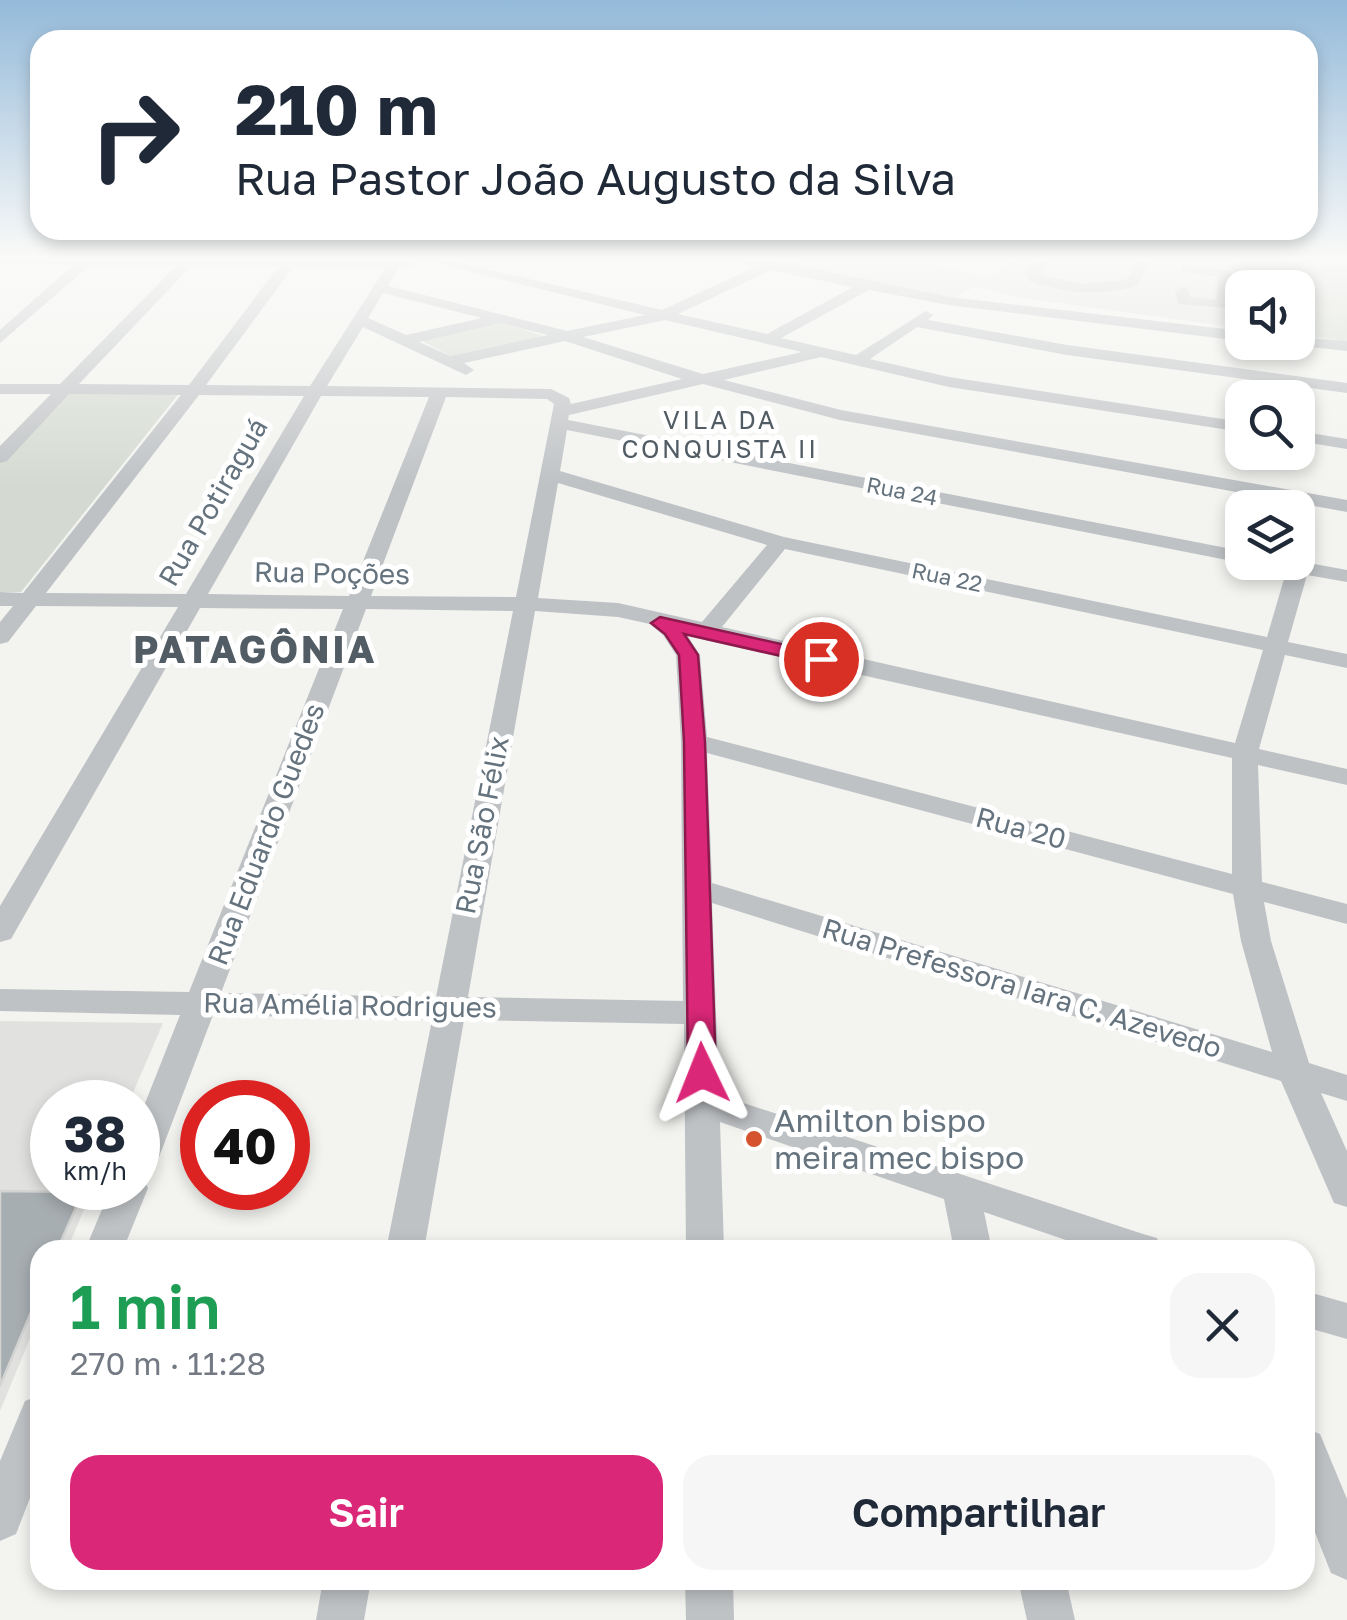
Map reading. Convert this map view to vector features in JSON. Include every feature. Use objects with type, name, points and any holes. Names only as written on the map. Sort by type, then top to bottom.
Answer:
[{"type":"street","points":[[0,457],[118,335]]},
{"type":"street","points":[[0,637],[235,335]]},
{"type":"street","name":"Rua Potiraguá","points":[[0,932],[349,335]]},
{"type":"street","points":[[394,335],[506,392]]},
{"type":"street","points":[[406,340],[430,335]]},
{"type":"street","points":[[562,335],[734,390],[912,430],[1347,506]]},
{"type":"street","points":[[449,362],[580,335]]},
{"type":"street","points":[[749,335],[969,384],[1225,424]]},
{"type":"street","points":[[774,335],[969,384]]},
{"type":"street","points":[[863,356],[894,335]]},
{"type":"street","points":[[982,335],[1347,388]]},
{"type":"street","points":[[1315,343],[1347,346]]},
{"type":"street","points":[[562,412],[822,353]]},
{"type":"street","name":"Rua 24","points":[[0,389],[552,394],[562,412],[1225,554]]},
{"type":"street","name":"Rua Eduardo Guedes","points":[[160,1108],[439,392]]},
{"type":"street","name":"Rua São Félix","points":[[407,1240],[562,412]]},
{"type":"street","points":[[1315,439],[1347,444]]},
{"type":"street","name":"Rua 22","points":[[552,474],[780,542],[1347,662]]},
{"type":"street","points":[[706,633],[780,542]]},
{"type":"street","points":[[1315,571],[1347,576]]},
{"type":"street","points":[[1295,580],[1245,753],[1246,888],[1256,942],[1294,1072],[1347,1192]]},
{"type":"street","name":"Rua Poções","points":[[0,599],[524,604],[618,610],[660,623],[1347,777]]},
{"type":"street","points":[[660,623],[672,630],[688,655],[694,742],[705,1240]]},
{"type":"street","name":"Rua 20","points":[[694,742],[1347,914]]},
{"type":"street","name":"Rua Prefessora Iara C. Azevedo","points":[[698,889],[1347,1088]]},
{"type":"street","name":"Rua Amélia Rodrigues","points":[[0,1000],[700,1013]]},
{"type":"street","points":[[704,1103],[1112,1240]]},
{"type":"street","points":[[961,1192],[971,1240]]},
{"type":"street","points":[[108,1240],[120,1210]]},
{"type":"street","points":[[1315,1312],[1347,1321]]},
{"type":"street","points":[[0,1518],[30,1441]]},
{"type":"street","points":[[1315,1475],[1347,1557]]},
{"type":"street","points":[[340,1620],[345,1590]]},
{"type":"street","points":[[709,1590],[710,1620]]},
{"type":"street","points":[[1044,1590],[1051,1620]]},
{"type":"shaded area","points":[[443,335],[544,336],[450,356],[420,340]]},
{"type":"shaded area","points":[[1315,335],[1347,335],[1347,341],[1315,337]]},
{"type":"shaded area","points":[[66,392],[180,392],[21,592],[0,592],[0,461]]},
{"type":"shaded area","points":[[0,1021],[163,1023],[138,1080],[30,1080],[30,1210],[84,1210],[71,1240],[30,1240],[30,1338],[0,1411]]},
{"type":"building","points":[[0,1191],[30,1191],[30,1210],[75,1210],[61,1240],[30,1240],[30,1315],[0,1386]]},
{"type":"place","name":"Amilton bispo meira mec bispo","points":[[754,1139]]},
{"type":"district","name":"VILA DA CONQUISTA II","points":[[720,434]]},
{"type":"district","name":"PATAGÔNIA","points":[[255,650]]},
{"type":"route","points":[[702,1073],[694,742],[688,655],[672,630],[660,623],[821,659]]}]
